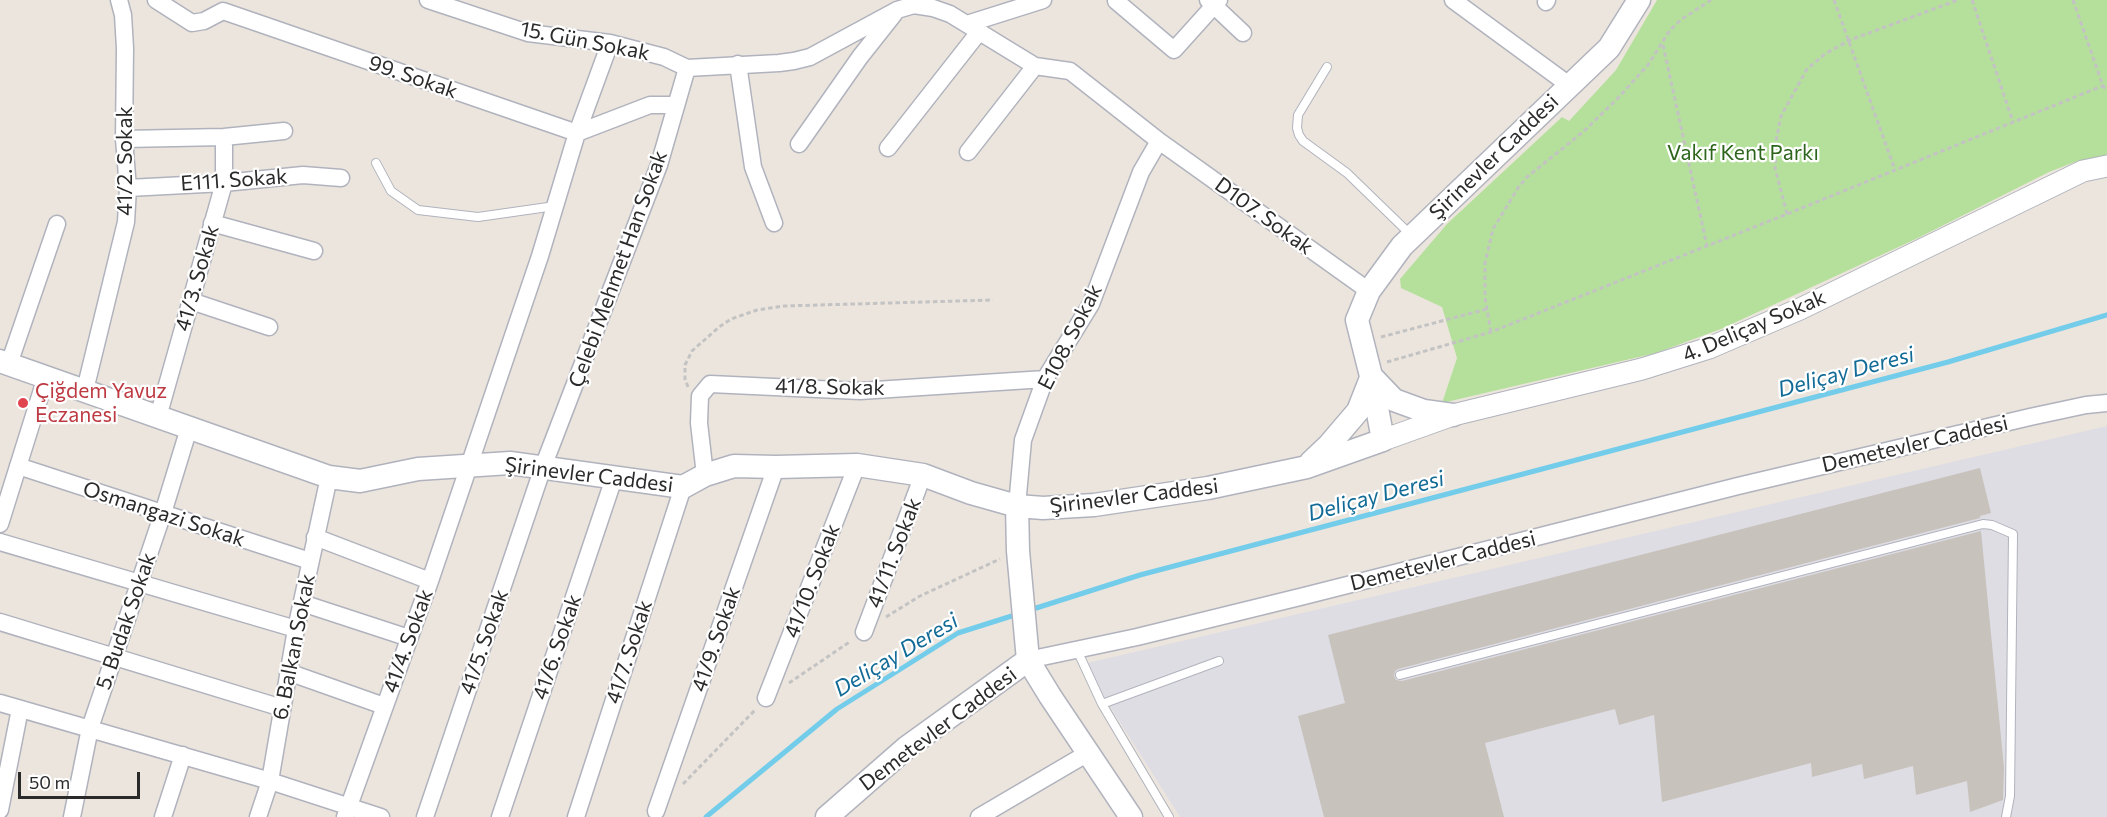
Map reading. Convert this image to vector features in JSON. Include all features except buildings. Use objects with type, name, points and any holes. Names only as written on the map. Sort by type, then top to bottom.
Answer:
[{"type":"main road","name":"Şirinevler Caddesi","points":[[4,363],[329,477],[360,481],[418,469],[510,463],[683,487],[705,475],[734,466],[857,465],[923,475],[971,493],[1017,506],[1044,508],[1094,505],[1208,488],[1307,467],[1383,440],[1357,320],[1369,291],[1402,246],[1609,48],[1639,0]]},
{"type":"main road","points":[[1370,372],[1394,400],[1424,411],[1453,415]]},
{"type":"main road","points":[[1307,467],[1358,411],[1370,372]]},
{"type":"main road","points":[[1017,506],[1018,551],[1028,654],[1088,753],[1131,817]]},
{"type":"main road","name":"Demetevler Caddesi","points":[[827,817],[906,748],[1028,654]]},
{"type":"street","name":"41/2. Sokak","points":[[85,390],[126,222],[128,188],[124,139],[125,48],[123,15],[119,0]]},
{"type":"street","name":"99. Sokak","points":[[156,0],[192,22],[204,21],[225,5],[577,133]]},
{"type":"street","points":[[888,148],[973,28],[1043,0]]},
{"type":"street","points":[[1115,0],[1173,50],[1214,2],[1243,33]]},
{"type":"street","points":[[1453,0],[1569,85]]},
{"type":"street","name":"15. Gün Sokak","points":[[434,1],[528,33],[610,44],[664,57],[687,68],[779,63],[810,57],[897,10],[914,5],[933,8],[951,14],[1035,66],[1070,71],[1159,141]]},
{"type":"street","points":[[799,144],[860,57],[897,10]]},
{"type":"street","name":"41/4. Sokak","points":[[347,812],[470,465],[577,133],[610,44]]},
{"type":"street","points":[[738,64],[753,167],[774,223]]},
{"type":"street","points":[[968,152],[1035,66]]},
{"type":"street","name":"Çelebi Mehmet Han Sokak","points":[[543,467],[658,165],[687,68]]},
{"type":"street","points":[[577,133],[650,105],[676,105]]},
{"type":"street","points":[[124,139],[224,137],[284,131]]},
{"type":"street","name":"41/3. Sokak","points":[[158,417],[224,183],[224,137]]},
{"type":"street","name":"D107. Sokak","points":[[1159,141],[1369,291]]},
{"type":"street","name":"E108. Sokak","points":[[1017,506],[1023,440],[1045,379],[1090,304],[1141,172],[1159,141]]},
{"type":"street","name":"4. Deliçay Sokak","points":[[1383,440],[1453,415],[1642,369],[1709,348],[1800,309],[2083,171],[2107,166]]},
{"type":"street","name":"E111. Sokak","points":[[128,188],[224,183],[303,175],[341,178]]},
{"type":"street","points":[[212,223],[314,251]]},
{"type":"street","points":[[4,363],[57,224]]},
{"type":"street","points":[[191,301],[269,327]]},
{"type":"street","points":[[0,524],[46,377]]},
{"type":"street","name":"41/8. Sokak","points":[[700,396],[710,384],[860,391],[1045,379]]},
{"type":"street","points":[[700,396],[699,423],[705,475]]},
{"type":"street","name":"Demetevler Caddesi","points":[[1028,654],[1077,650],[1304,596],[1738,486],[2030,417],[2107,402]]},
{"type":"street","name":"5. Budak Sokak","points":[[72,817],[90,728],[163,513],[189,428]]},
{"type":"street","name":"41/10. Sokak","points":[[766,698],[857,465]]},
{"type":"street","name":"Osmangazi Sokak","points":[[18,466],[310,561]]},
{"type":"street","name":"41/5. Sokak","points":[[425,817],[543,467]]},
{"type":"street","name":"41/9. Sokak","points":[[656,811],[776,467]]},
{"type":"street","name":"41/11. Sokak","points":[[864,632],[923,475]]},
{"type":"street","name":"6. Balkan Sokak","points":[[258,817],[270,781],[296,629],[329,477]]},
{"type":"street","name":"41/6. Sokak","points":[[500,817],[614,478]]},
{"type":"street","name":"41/7. Sokak","points":[[576,817],[683,487]]},
{"type":"street","points":[[315,537],[430,581]]},
{"type":"street","points":[[0,542],[296,629]]},
{"type":"street","points":[[302,603],[409,638]]},
{"type":"street","points":[[0,622],[282,708]]},
{"type":"street","points":[[288,672],[384,706]]},
{"type":"street","points":[[0,703],[270,781],[347,812],[381,817]]},
{"type":"street","points":[[0,810],[20,709]]},
{"type":"street","points":[[979,817],[1088,753]]},
{"type":"street","points":[[163,817],[183,755]]},
{"type":"lane","points":[[1327,67],[1298,115],[1299,135],[1303,141],[1347,173],[1412,236]]},
{"type":"lane","points":[[376,163],[391,191],[418,210],[478,217],[555,206]]},
{"type":"lane","points":[[1400,675],[1983,524],[1992,525],[2013,534],[2010,796],[2006,817]]},
{"type":"lane","points":[[1077,650],[1102,704],[1169,817]]},
{"type":"lane","points":[[1102,704],[1219,661]]},
{"type":"path","points":[[1491,332],[1487,309],[1485,263],[1493,229],[1512,197],[1527,177],[1583,132],[1617,99],[1648,65],[1670,30],[1711,0]]},
{"type":"path","points":[[1834,0],[1895,170]]},
{"type":"path","points":[[1787,214],[1774,168],[1776,141],[1781,116],[1807,69],[1825,54],[1850,40],[1958,0]]},
{"type":"path","points":[[1972,0],[2013,122]]},
{"type":"path","points":[[2073,0],[2107,91]]},
{"type":"path","points":[[1662,45],[1707,246]]},
{"type":"path","points":[[1370,372],[1491,332],[2105,85]]},
{"type":"path","points":[[700,396],[687,386],[685,379],[688,358],[692,351],[713,331],[743,314],[777,307],[993,300]]},
{"type":"path","points":[[1361,342],[1487,309]]},
{"type":"path","points":[[680,787],[766,698],[920,596],[1018,551]]},
{"type":"shaded area","points":[[2107,426],[2107,817],[1180,817],[1083,664]]},
{"type":"green space","name":"Vakıf Kent Parkı","points":[[1657,0],[2107,0],[2107,156],[2075,162],[2049,172],[1918,238],[1721,329],[1656,353],[1442,403],[1457,358],[1442,307],[1401,288],[1400,279],[1447,224],[1562,117],[1569,121],[1616,70]]},
{"type":"waterway","name":"Deliçay Deresi","points":[[1030,610],[1140,575],[1948,362],[2107,315]]},
{"type":"waterway","name":"Deliçay Deresi","points":[[706,817],[837,709],[958,633],[1018,614]]},
{"type":"place","name":"Çiğdem Yavuz Eczanesi","points":[[23,403]]}]
